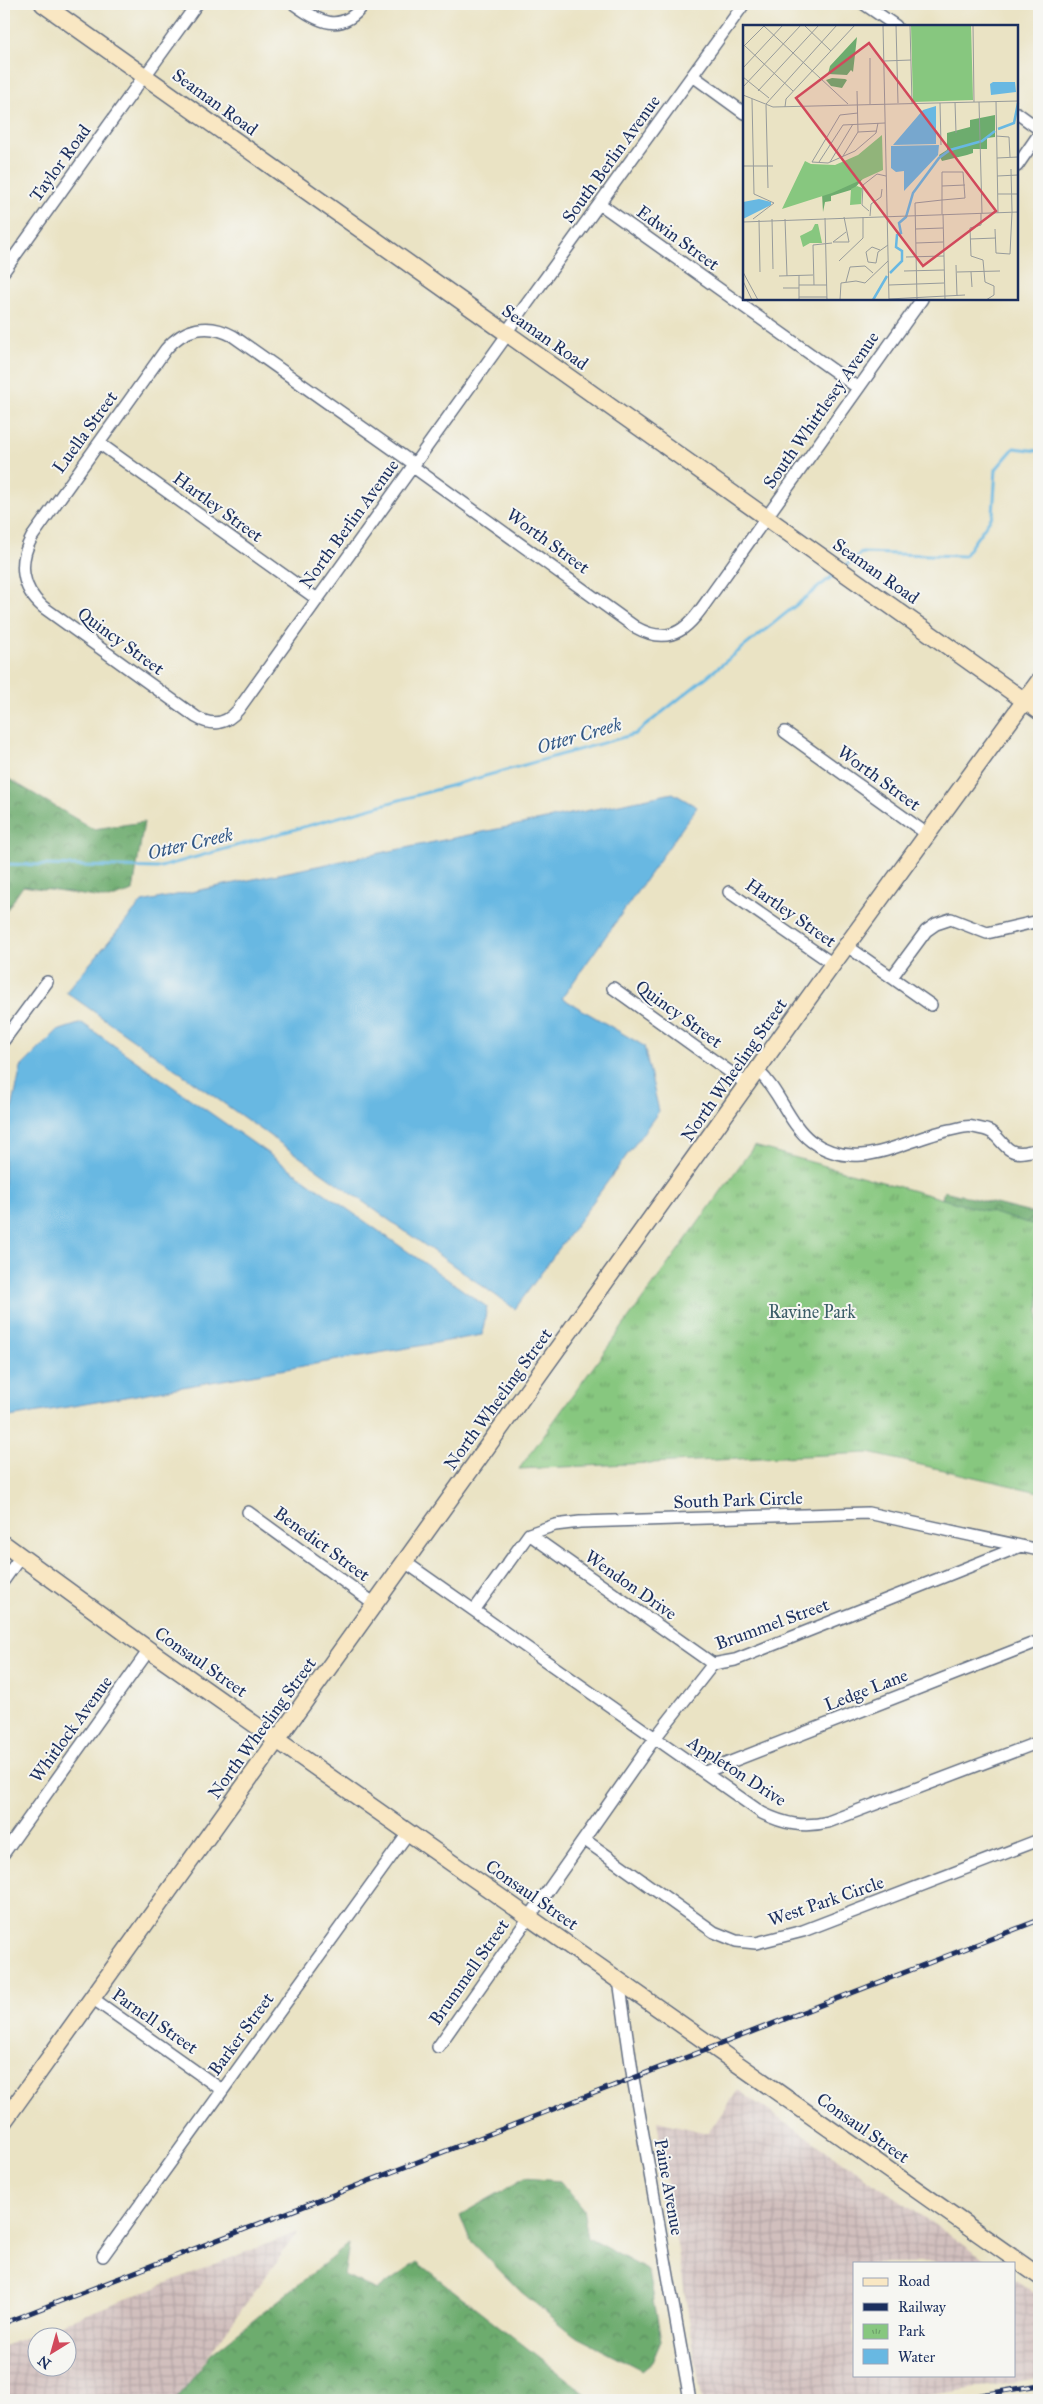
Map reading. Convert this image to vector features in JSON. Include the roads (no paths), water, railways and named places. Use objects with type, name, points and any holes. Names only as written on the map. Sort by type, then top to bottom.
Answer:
[{"type":"street","name":"Seaman Road","points":[[43,4],[1039,711]]},
{"type":"street","name":"Taylor Road","points":[[4,271],[196,4]]},
{"type":"street","points":[[294,4],[312,17],[333,23],[353,16],[364,4]]},
{"type":"street","name":"South Berlin Avenue","points":[[506,334],[744,4]]},
{"type":"street","points":[[864,4],[895,25]]},
{"type":"street","points":[[693,76],[743,112]]},
{"type":"street","points":[[1018,114],[1039,129]]},
{"type":"street","points":[[1018,165],[1039,134]]},
{"type":"street","name":"Edwin Street","points":[[600,204],[858,388]]},
{"type":"street","name":"South Whittlesey Avenue","points":[[666,636],[684,628],[696,616],[921,300]]},
{"type":"street","name":"Luella Street","points":[[23,572],[24,553],[32,537],[99,443],[170,345],[185,333],[197,329]]},
{"type":"street","name":"Worth Street","points":[[197,329],[219,330],[233,336],[635,627],[649,634],[666,636]]},
{"type":"street","name":"North Berlin Avenue","points":[[213,724],[224,721],[235,714],[506,334]]},
{"type":"street","name":"Hartley Street","points":[[99,443],[317,599]]},
{"type":"street","name":"Quincy Street","points":[[23,572],[30,592],[43,607],[196,717],[213,724]]},
{"type":"street","name":"North Wheeling Street","points":[[4,2121],[833,964],[1039,681]]},
{"type":"street","name":"Worth Street","points":[[785,732],[927,834]]},
{"type":"street","name":"Hartley Street","points":[[729,892],[833,964]]},
{"type":"street","points":[[892,977],[926,931],[936,924],[950,919],[988,933],[1039,921]]},
{"type":"street","points":[[847,946],[931,1005]]},
{"type":"street","points":[[4,1040],[47,982]]},
{"type":"street","name":"Quincy Street","points":[[613,988],[748,1085]]},
{"type":"street","points":[[758,1071],[773,1086],[796,1124],[811,1140],[828,1149],[852,1155],[880,1154],[936,1133],[970,1126],[991,1132],[1008,1150],[1021,1153],[1039,1148]]},
{"type":"street","name":"Benedict Street","points":[[248,1512],[375,1604]]},
{"type":"street","name":"South Park Circle","points":[[529,1534],[555,1525],[580,1522],[868,1513],[1039,1550]]},
{"type":"street","points":[[475,1609],[529,1534]]},
{"type":"street","name":"Wendon Drive","points":[[529,1534],[713,1664]]},
{"type":"street","name":"Consaul Street","points":[[4,1544],[149,1650],[1039,2276]]},
{"type":"street","name":"Brummel Street","points":[[530,1917],[655,1738],[713,1664],[735,1660],[1021,1546]]},
{"type":"street","points":[[4,1580],[21,1556]]},
{"type":"street","name":"Appleton Drive","points":[[406,1562],[769,1816],[792,1824],[813,1826],[846,1816],[1039,1742]]},
{"type":"street","name":"Ledge Lane","points":[[705,1772],[1039,1641]]},
{"type":"street","name":"Whitlock Avenue","points":[[4,1853],[149,1650]]},
{"type":"street","name":"Barker Street","points":[[103,2256],[409,1832]]},
{"type":"street","name":"West Park Circle","points":[[585,1840],[714,1932],[736,1941],[756,1943],[804,1931],[1039,1840]]},
{"type":"street","name":"Brummell Street","points":[[438,2047],[530,1917]]},
{"type":"street","name":"Paine Avenue","points":[[618,1980],[633,2078],[690,2400]]},
{"type":"street","name":"Parnell Street","points":[[92,1998],[222,2090]]},
{"type":"water","points":[[673,793],[697,807],[562,998],[644,1046],[659,1111],[515,1309],[66,992],[142,902]]},
{"type":"water","points":[[82,1023],[487,1307],[482,1335],[4,1418],[4,1125],[12,1109],[21,1067],[57,1031]]},
{"type":"waterway","name":"Otter Creek","points":[[844,567],[861,553],[964,556],[993,515],[996,469],[1014,448],[1039,451]]},
{"type":"waterway","name":"Otter Creek","points":[[4,864],[157,868],[635,734],[835,574]]},
{"type":"railway","points":[[4,2323],[1039,1920]]},
{"type":"railway","points":[[951,2400],[1039,2385]]},
{"type":"park label","name":"Ravine Park","points":[[812,1312]]}]
